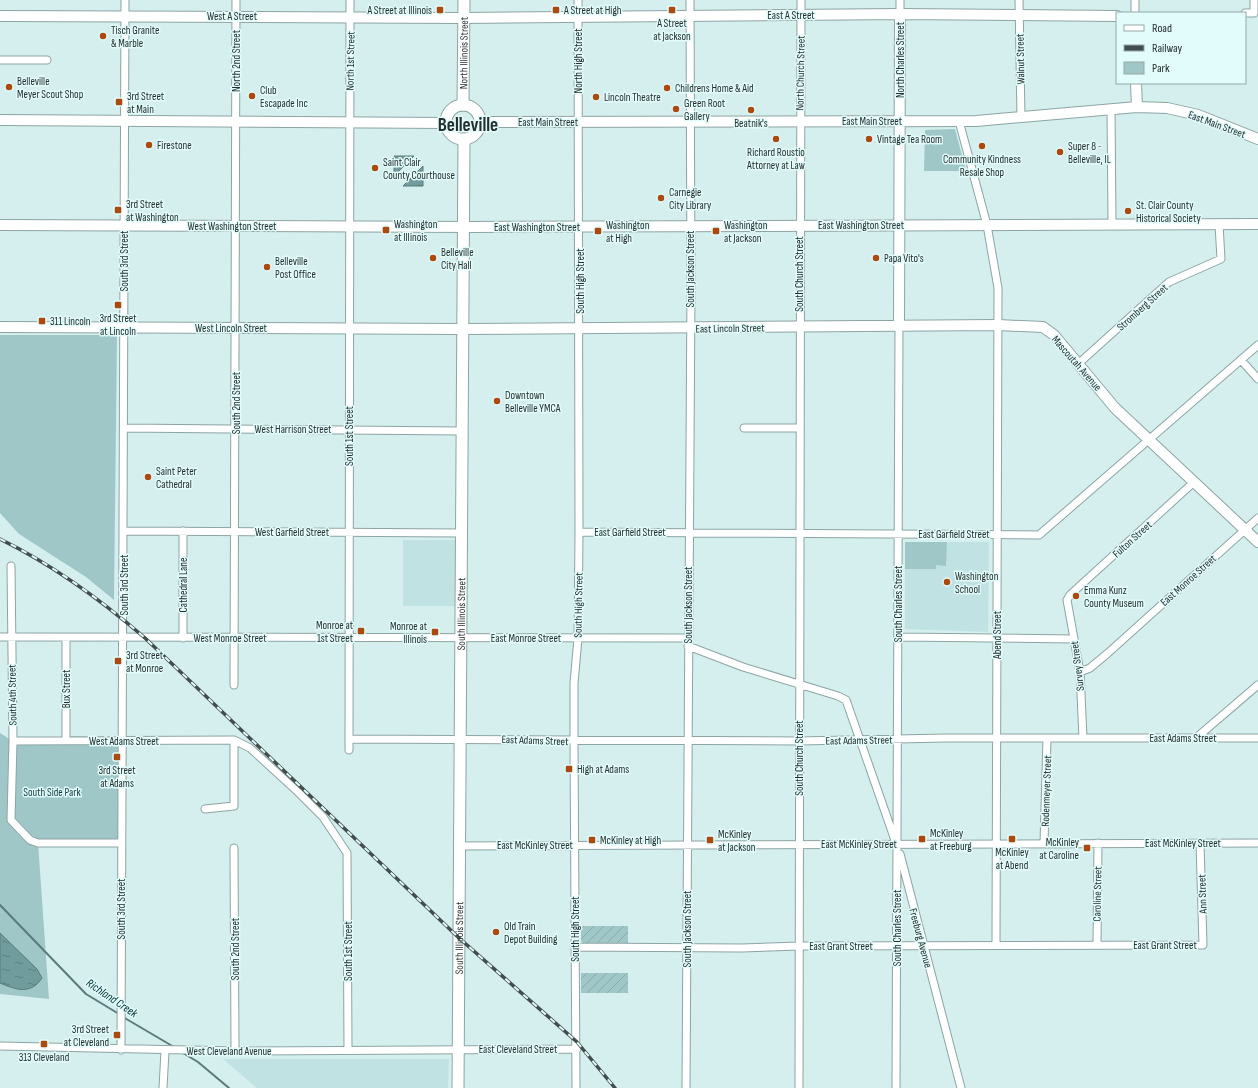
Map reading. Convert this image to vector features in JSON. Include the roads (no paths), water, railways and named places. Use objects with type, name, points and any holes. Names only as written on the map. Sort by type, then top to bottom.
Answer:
[{"type":"main road","name":"North Illinois Street","points":[[463,105],[464,0]]},
{"type":"main road","points":[[463,105],[474,110],[478,114],[480,122],[478,130],[474,135],[464,139],[453,136],[449,132],[446,123],[451,110],[463,105]]},
{"type":"main road","name":"South Illinois Street","points":[[458,1088],[464,139]]},
{"type":"street","name":"South 3rd Street","points":[[122,1050],[125,0]]},
{"type":"street","name":"North 2nd Street","points":[[236,0],[236,121]]},
{"type":"street","name":"North 1st Street","points":[[349,122],[350,0]]},
{"type":"street","name":"North High Street","points":[[578,0],[578,122]]},
{"type":"street","name":"South Jackson Street","points":[[686,1088],[690,329],[690,0]]},
{"type":"street","name":"North Church Street","points":[[799,121],[801,0]]},
{"type":"street","name":"North Charles Street","points":[[900,0],[900,121]]},
{"type":"street","name":"Walnut Street","points":[[1019,0],[1021,118]]},
{"type":"street","points":[[1135,0],[1135,12]]},
{"type":"street","points":[[1246,13],[1254,13],[1254,0]]},
{"type":"street","name":"East A Street","points":[[464,18],[801,14],[1115,15]]},
{"type":"street","name":"West A Street","points":[[0,16],[350,16],[464,18]]},
{"type":"street","points":[[0,60],[47,60]]},
{"type":"street","points":[[1136,84],[1137,107]]},
{"type":"street","name":"East Main Street","points":[[480,122],[959,121],[1021,118],[1137,107],[1167,108],[1198,115],[1258,139]]},
{"type":"street","points":[[1111,109],[1112,224]]},
{"type":"street","points":[[0,120],[446,123]]},
{"type":"street","name":"South 2nd Street","points":[[234,685],[236,121]]},
{"type":"street","name":"South Church Street","points":[[799,121],[799,1088]]},
{"type":"street","name":"South Charles Street","points":[[896,1088],[900,121]]},
{"type":"street","points":[[959,121],[987,225],[998,288],[998,325]]},
{"type":"street","name":"South 1st Street","points":[[349,122],[349,750]]},
{"type":"street","name":"South High Street","points":[[576,1088],[574,683],[578,638],[579,532],[580,226],[578,122]]},
{"type":"street","name":"Stromberg Street","points":[[1078,364],[1169,282],[1221,259],[1219,224]]},
{"type":"street","name":"East Washington Street","points":[[463,227],[1258,224]]},
{"type":"street","name":"West Washington Street","points":[[0,225],[463,227]]},
{"type":"street","name":"East Lincoln Street","points":[[462,329],[690,329],[799,326],[998,325]]},
{"type":"street","name":"Mascoutah Avenue","points":[[998,325],[1043,327],[1054,335],[1115,408],[1245,528],[1258,542]]},
{"type":"street","name":"Abend Street","points":[[996,946],[998,325]]},
{"type":"street","name":"West Lincoln Street","points":[[0,327],[462,329]]},
{"type":"street","name":"East Garfield Street","points":[[579,532],[1039,535],[1258,346]]},
{"type":"street","points":[[1241,360],[1258,379]]},
{"type":"street","name":"West Harrison Street","points":[[124,428],[462,430]]},
{"type":"street","points":[[744,428],[799,428]]},
{"type":"street","name":"Fulton Street","points":[[1070,595],[1194,482]]},
{"type":"street","name":"East Monroe Street","points":[[1080,672],[1090,668],[1108,653],[1245,528],[1258,518]]},
{"type":"street","name":"West Garfield Street","points":[[124,531],[461,534]]},
{"type":"street","name":"Cathedral Lane","points":[[183,531],[183,638]]},
{"type":"street","name":"South 4th Street","points":[[11,566],[13,740],[11,818],[13,823],[30,840],[38,843],[122,843]]},
{"type":"street","name":"Survey Street","points":[[1070,595],[1067,600],[1080,672],[1083,738]]},
{"type":"street","name":"West Monroe Street","points":[[0,637],[461,638]]},
{"type":"street","points":[[898,637],[1074,639]]},
{"type":"street","name":"Bux Street","points":[[66,638],[66,740]]},
{"type":"street","name":"East Monroe Street","points":[[461,638],[688,638]]},
{"type":"street","points":[[688,646],[743,667],[799,684]]},
{"type":"street","name":"Freeburg Avenue","points":[[799,684],[838,696],[846,700],[861,740],[882,807],[897,844],[961,1088]]},
{"type":"street","points":[[1196,738],[1258,685]]},
{"type":"street","name":"East Adams Street","points":[[460,739],[574,741],[800,741],[997,738],[1258,738]]},
{"type":"street","name":"Rodenmeyer Street","points":[[1044,843],[1047,738]]},
{"type":"street","points":[[349,739],[460,739]]},
{"type":"street","name":"West Adams Street","points":[[13,740],[234,740]]},
{"type":"street","points":[[205,809],[234,806],[234,740]]},
{"type":"street","name":"South 1st Street","points":[[234,740],[250,748],[298,792],[323,818],[347,853],[348,1050]]},
{"type":"street","name":"Caroline Street","points":[[1097,945],[1098,843]]},
{"type":"street","name":"Ann Street","points":[[1200,843],[1203,945]]},
{"type":"street","name":"East McKinley Street","points":[[460,846],[1258,843]]},
{"type":"street","name":"South 2nd Street","points":[[234,848],[235,1051]]},
{"type":"street","name":"East Grant Street","points":[[575,947],[687,948],[799,946],[1203,945]]},
{"type":"street","name":"West Cleveland Avenue","points":[[0,1046],[166,1051],[458,1050]]},
{"type":"street","name":"East Cleveland Street","points":[[458,1050],[577,1049]]},
{"type":"street","points":[[163,1088],[166,1051]]},
{"type":"water","points":[[394,156],[414,156],[394,176]]},
{"type":"water","points":[[423,166],[423,186],[403,186]]},
{"type":"water","points":[[0,933],[37,969],[42,978],[33,987],[23,990],[12,988],[0,983]]},
{"type":"waterway","name":"Richland Creek","points":[[0,905],[86,994],[119,1014]]},
{"type":"waterway","name":"Richland Creek","points":[[123,1017],[174,1047]]},
{"type":"waterway","name":"Richland Creek","points":[[183,1053],[198,1062],[229,1088]]},
{"type":"railway","points":[[0,539],[57,571],[93,596],[145,638],[459,938],[577,1042],[615,1088]]},
{"type":"place","name":"A Street at Illinois","points":[[440,10]]},
{"type":"place","name":"A Street at High","points":[[556,10]]},
{"type":"place","name":"A Street at Jackson","points":[[672,10]]},
{"type":"place","name":"Tisch Granite & Marble","points":[[103,36]]},
{"type":"place","name":"Belleville Meyer Scout Shop","points":[[9,87]]},
{"type":"place","name":"Childrens Home & Aid","points":[[667,88]]},
{"type":"place","name":"Club Escapade Inc","points":[[252,96]]},
{"type":"place","name":"Lincoln Theatre","points":[[596,97]]},
{"type":"place","name":"3rd Street at Main","points":[[119,102]]},
{"type":"place","name":"Green Root Gallery","points":[[676,109]]},
{"type":"place","name":"Beatnik's","points":[[751,110]]},
{"type":"place","name":"Richard Roustio Attorney at Law","points":[[776,139]]},
{"type":"place","name":"Vintage Tea Room","points":[[869,139]]},
{"type":"place","name":"Firestone","points":[[149,145]]},
{"type":"place","name":"Community Kindness Resale Shop","points":[[982,146]]},
{"type":"place","name":"Super 8 - Belleville, IL","points":[[1060,152]]},
{"type":"place","name":"Saint Clair County Courthouse","points":[[375,168]]},
{"type":"place","name":"Carnegie City Library","points":[[661,198]]},
{"type":"place","name":"3rd Street at Washington","points":[[118,210]]},
{"type":"place","name":"St. Clair County Historical Society","points":[[1128,211]]},
{"type":"place","name":"Washington at Illinois","points":[[386,230]]},
{"type":"place","name":"Washington at High","points":[[598,231]]},
{"type":"place","name":"Washington at Jackson","points":[[716,231]]},
{"type":"place","name":"Belleville City Hall","points":[[433,258]]},
{"type":"place","name":"Papa Vito's","points":[[876,258]]},
{"type":"place","name":"Belleville Post Office","points":[[267,267]]},
{"type":"place","name":"3rd Street at Lincoln","points":[[118,305]]},
{"type":"place","name":"311 Lincoln","points":[[42,321]]},
{"type":"place","name":"Downtown Belleville YMCA","points":[[497,401]]},
{"type":"place","name":"Saint Peter Cathedral","points":[[148,477]]},
{"type":"place","name":"Washington School","points":[[947,582]]},
{"type":"place","name":"Emma Kunz County Museum","points":[[1076,596]]},
{"type":"place","name":"Monroe at 1st Street","points":[[361,631]]},
{"type":"place","name":"Monroe at Illinois","points":[[435,632]]},
{"type":"place","name":"3rd Street at Monroe","points":[[118,661]]},
{"type":"place","name":"3rd Street at Adams","points":[[117,757]]},
{"type":"place","name":"High at Adams","points":[[569,769]]},
{"type":"place","name":"McKinley at Freeburg","points":[[922,839]]},
{"type":"place","name":"McKinley at Abend","points":[[1012,839]]},
{"type":"place","name":"McKinley at High","points":[[592,840]]},
{"type":"place","name":"McKinley at Jackson","points":[[710,840]]},
{"type":"place","name":"McKinley at Caroline","points":[[1087,848]]},
{"type":"place","name":"Old Train Depot Building","points":[[496,932]]},
{"type":"place","name":"3rd Street at Cleveland","points":[[117,1035]]},
{"type":"place","name":"313 Cleveland","points":[[44,1044]]},
{"type":"district","name":"Belleville","points":[[468,124]]},
{"type":"park label","name":"South Side Park","points":[[52,792]]}]
